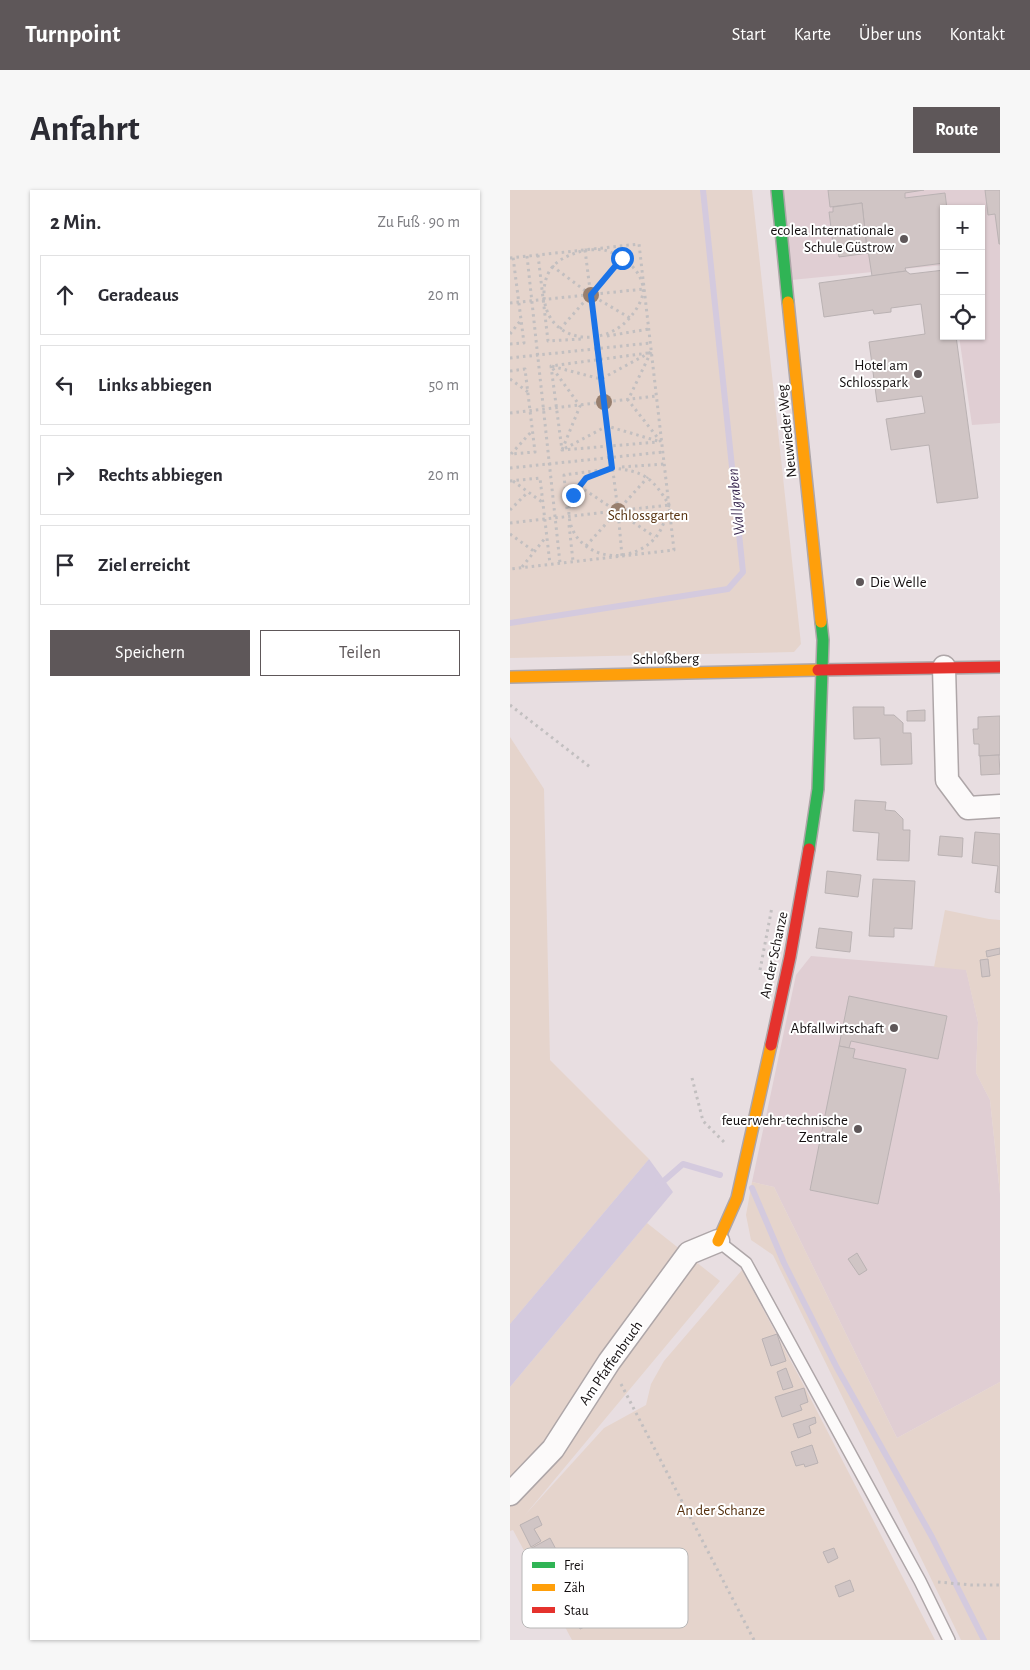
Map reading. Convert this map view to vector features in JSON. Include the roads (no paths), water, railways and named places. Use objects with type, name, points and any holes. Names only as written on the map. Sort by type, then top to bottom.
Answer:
[{"type":"street","name":"Neuwieder Weg","points":[[777,190],[823,640],[822,668]]},
{"type":"street","points":[[944,667],[946,780],[968,808],[1000,806]]},
{"type":"street","name":"Schloßberg","points":[[510,677],[822,668],[1000,667]]},
{"type":"street","name":"An der Schanze","points":[[718,1241],[737,1198],[797,921],[818,789],[822,668]]},
{"type":"street","name":"Am Pfaffenbruch","points":[[510,1494],[553,1449],[609,1362],[689,1253],[718,1241]]},
{"type":"lane","points":[[718,1241],[746,1263],[920,1581],[949,1640]]},
{"type":"waterway","name":"Wallgraben","points":[[510,623],[728,589],[743,572],[703,190]]},
{"type":"waterway","points":[[659,1185],[683,1164],[720,1175]]},
{"type":"waterway","points":[[752,1188],[784,1263],[837,1368],[932,1537],[984,1640]]},
{"type":"place","name":"ecolea Internationale Schule Güstrow","points":[[904,239]]},
{"type":"place","name":"Hotel am Schlosspark","points":[[918,374]]},
{"type":"place","name":"Die Welle","points":[[860,582]]},
{"type":"place","name":"Abfallwirtschaft","points":[[894,1028]]},
{"type":"place","name":"feuerwehr-technische Zentrale","points":[[858,1129]]},
{"type":"park label","name":"Schlossgarten","points":[[648,515]]}]
